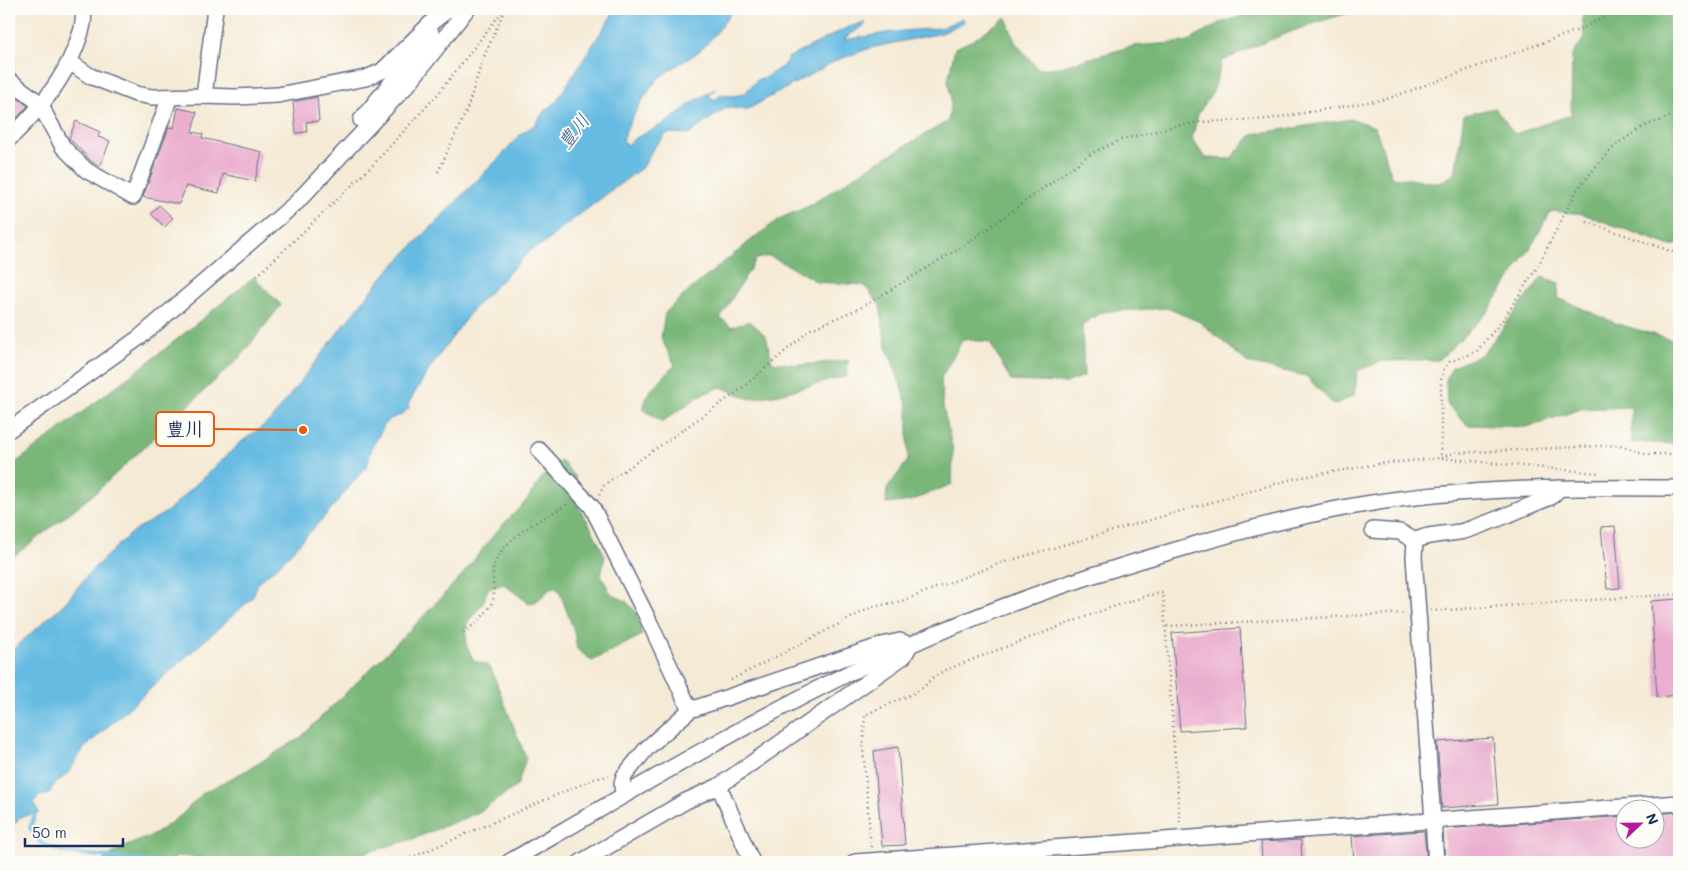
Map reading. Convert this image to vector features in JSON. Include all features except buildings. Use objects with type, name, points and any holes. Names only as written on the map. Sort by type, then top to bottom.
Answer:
[{"type":"street","points":[[9,139],[42,104],[70,62],[82,29],[83,9]]},
{"type":"street","points":[[204,96],[215,9]]},
{"type":"street","points":[[70,62],[90,76],[136,94],[152,97],[278,95],[366,78],[382,71],[435,16],[449,9]]},
{"type":"street","points":[[9,430],[140,337],[296,204],[409,83],[467,9]]},
{"type":"street","points":[[330,168],[331,157],[340,144],[380,98],[431,33],[435,16]]},
{"type":"street","points":[[9,80],[42,104],[63,147],[86,170],[134,197],[170,97]]},
{"type":"street","points":[[539,450],[592,507],[648,619],[690,710]]},
{"type":"street","points":[[1415,541],[1422,537],[1464,531],[1551,497],[1560,488]]},
{"type":"street","points":[[508,862],[732,733],[850,673],[972,619],[1149,557],[1251,528],[1366,504],[1447,494],[1560,488],[1679,488]]},
{"type":"street","points":[[1374,530],[1400,532],[1415,541]]},
{"type":"street","points":[[1415,541],[1414,557],[1436,862]]},
{"type":"street","points":[[623,796],[622,783],[624,776],[647,748],[690,710],[882,645],[900,641],[910,645]]},
{"type":"street","points":[[581,862],[686,802],[719,786],[904,656],[910,645]]},
{"type":"street","points":[[719,786],[752,862]]},
{"type":"street","points":[[855,862],[1032,856],[1181,839],[1679,803]]},
{"type":"path","points":[[438,172],[466,112],[483,59],[505,9]]},
{"type":"path","points":[[257,276],[371,167],[432,101],[505,9]]},
{"type":"path","points":[[592,507],[605,484],[740,390],[811,329],[860,308],[965,245],[1092,153],[1120,140],[1167,128],[1200,122],[1268,120],[1387,99],[1581,29],[1620,9]]},
{"type":"path","points":[[1441,458],[1441,380],[1444,368],[1449,362],[1476,352],[1502,321],[1538,266],[1577,190],[1598,164],[1618,143],[1638,130],[1679,114]]},
{"type":"path","points":[[1587,222],[1679,254]]},
{"type":"path","points":[[1441,458],[1452,453],[1620,445],[1645,454],[1679,454]]},
{"type":"path","points":[[728,682],[872,607],[902,601],[1001,563],[1292,479],[1378,464],[1441,458],[1606,473]]},
{"type":"path","points":[[464,633],[492,605],[495,560],[509,543],[518,534],[581,495]]},
{"type":"path","points":[[872,861],[863,748],[865,715],[914,693],[945,670],[1098,612],[1149,595],[1163,593],[1181,839]]},
{"type":"path","points":[[401,862],[594,779],[608,776],[624,776]]},
{"type":"green space","points":[[1265,9],[1365,9],[1292,31],[1222,61],[1213,92],[1198,114],[1192,139],[1205,158],[1230,159],[1253,134],[1352,119],[1375,127],[1392,177],[1439,183],[1455,174],[1464,115],[1495,108],[1515,134],[1571,115],[1572,56],[1584,38],[1582,9],[1679,9],[1679,244],[1671,246],[1583,214],[1551,211],[1529,250],[1486,314],[1439,360],[1383,361],[1357,371],[1355,395],[1334,405],[1306,376],[1248,363],[1200,322],[1167,308],[1101,312],[1082,325],[1084,376],[1066,383],[1011,381],[990,342],[963,339],[941,378],[943,407],[953,450],[952,484],[911,501],[886,504],[887,489],[908,460],[908,407],[886,347],[880,305],[864,285],[817,282],[769,256],[756,259],[720,318],[732,327],[750,321],[766,336],[772,362],[802,365],[848,360],[847,376],[779,394],[750,399],[721,387],[701,395],[662,422],[643,409],[648,393],[675,365],[661,338],[665,313],[686,293],[781,218],[809,206],[866,169],[948,121],[951,100],[948,80],[955,48],[973,40],[1006,17],[1015,42],[1038,69],[1059,67],[1133,46],[1187,42],[1220,23]]},
{"type":"green space","points":[[254,277],[281,305],[239,358],[94,494],[9,560],[9,468],[160,353]]},
{"type":"green space","points":[[1542,277],[1559,283],[1558,298],[1618,324],[1679,342],[1679,444],[1631,442],[1631,407],[1581,409],[1527,427],[1467,425],[1447,404],[1446,380],[1452,367],[1479,356],[1485,351]]},
{"type":"green space","points":[[561,461],[575,476],[578,507],[587,520],[605,556],[601,575],[611,594],[626,601],[636,612],[642,635],[592,661],[577,649],[574,631],[559,590],[552,587],[537,601],[529,604],[504,584],[488,589],[483,603],[467,623],[466,645],[474,661],[485,664],[491,669],[526,758],[517,786],[479,812],[413,839],[332,862],[249,862],[177,856],[171,862],[102,862],[122,848],[155,834],[180,816],[203,793],[249,769],[300,738],[418,622],[463,574],[496,532],[526,501],[543,476]]},
{"type":"water","points":[[616,9],[733,9],[704,47],[665,73],[655,82],[629,125],[623,140],[627,145],[634,139],[667,122],[715,89],[709,96],[715,100],[721,95],[733,96],[744,94],[758,79],[766,77],[783,66],[788,58],[846,28],[865,22],[865,25],[845,38],[845,40],[892,32],[941,28],[962,18],[964,22],[942,33],[870,48],[837,60],[750,108],[744,110],[727,107],[689,134],[667,133],[652,150],[644,166],[563,227],[545,243],[533,248],[472,310],[430,368],[408,404],[409,408],[401,415],[390,419],[384,426],[372,447],[367,466],[325,516],[279,565],[259,581],[252,598],[84,748],[69,772],[53,786],[49,794],[39,796],[34,803],[39,813],[18,818],[17,822],[9,825],[9,653],[66,602],[90,572],[132,532],[168,511],[240,443],[271,420],[386,273],[522,133],[535,125],[544,111],[556,102]]},
{"type":"waterway","points":[[34,811],[35,815],[30,828],[41,843],[63,852],[155,862]]},
{"type":"place","name":"豊川","points":[[303,430]]}]
